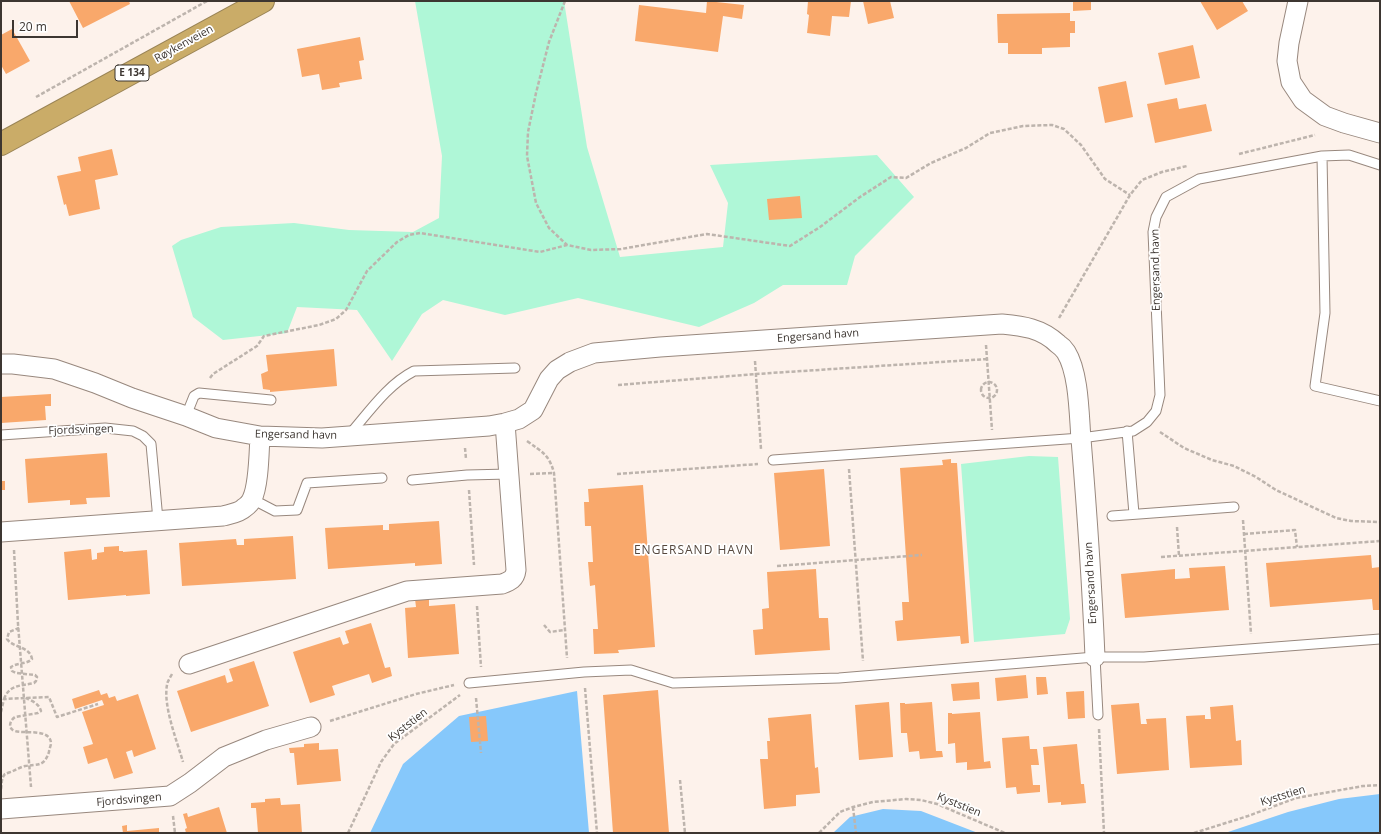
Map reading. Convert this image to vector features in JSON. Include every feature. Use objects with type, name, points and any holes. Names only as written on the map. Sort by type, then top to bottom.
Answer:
[{"type":"highway","name":"Røykenveien","points":[[1,144],[263,1]]},
{"type":"street","points":[[1298,1],[1289,43],[1287,61],[1291,82],[1303,100],[1325,116],[1380,133]]},
{"type":"street","name":"Engersand havn","points":[[1,364],[54,369],[95,382],[132,398],[186,416],[216,428],[260,436],[322,438],[464,428],[505,423],[519,418],[533,410],[549,379],[557,370],[583,356],[601,352],[754,340],[1002,324],[1019,325],[1038,330],[1051,337],[1065,350],[1070,360],[1074,377],[1088,511],[1095,657]]},
{"type":"street","points":[[188,664],[407,591],[502,584],[513,578],[516,574],[516,570],[505,423]]},
{"type":"street","points":[[7,532],[223,516],[236,513],[243,509],[252,499],[258,464],[260,436]]},
{"type":"street","name":"Fjordsvingen","points":[[1,809],[170,796],[224,757],[266,740],[311,727]]},
{"type":"lane","name":"Engersand havn","points":[[1147,422],[1156,411],[1160,395],[1153,232],[1156,217],[1166,197],[1199,179],[1322,156],[1349,155],[1380,164]]},
{"type":"lane","points":[[1322,156],[1325,313],[1315,386],[1380,401]]},
{"type":"lane","points":[[348,436],[401,378],[414,371],[515,368]]},
{"type":"lane","points":[[186,416],[194,396],[198,393],[271,400]]},
{"type":"lane","points":[[774,460],[1081,438],[1133,431],[1147,422]]},
{"type":"lane","name":"Fjordsvingen","points":[[1,435],[105,428],[133,431],[143,436],[151,444],[158,520]]},
{"type":"lane","points":[[1127,431],[1134,514]]},
{"type":"lane","points":[[412,480],[468,475],[509,474]]},
{"type":"lane","points":[[252,499],[275,511],[296,510],[307,483],[382,478]]},
{"type":"lane","points":[[1112,516],[1234,507]]},
{"type":"lane","points":[[469,683],[584,672],[631,670],[673,683],[864,676],[1095,657],[1144,657],[1380,640]]},
{"type":"lane","points":[[1095,657],[1098,715]]},
{"type":"path","points":[[31,100],[207,1]]},
{"type":"path","points":[[565,1],[550,42],[536,93],[528,132],[527,156],[536,203],[549,228],[567,245]]},
{"type":"path","points":[[198,393],[213,374],[257,346],[264,336],[319,326],[336,319],[346,310],[367,272],[397,242],[409,235],[420,234],[540,252],[567,245],[591,250],[621,249],[707,234],[790,246],[820,227],[860,197],[891,177],[906,178],[931,164],[966,148],[990,133],[1023,126],[1052,125],[1064,129],[1081,146],[1106,179],[1130,195]]},
{"type":"path","points":[[984,325],[993,444]]},
{"type":"path","points":[[754,340],[762,464]]},
{"type":"path","points":[[618,385],[756,374],[987,359]]},
{"type":"path","points":[[988,382],[993,383],[996,390],[995,394],[990,397],[984,396],[981,392],[983,384],[988,382]]},
{"type":"path","points":[[1147,422],[1169,439],[1184,448],[1212,460],[1234,466],[1256,477],[1276,490],[1336,518],[1351,521],[1380,522]]},
{"type":"path","points":[[505,423],[545,454],[552,463],[554,473],[568,674]]},
{"type":"path","points":[[464,428],[482,682],[476,693],[481,753]]},
{"type":"path","points":[[848,455],[864,676]]},
{"type":"path","points":[[617,474],[762,464],[774,460]]},
{"type":"path","points":[[509,474],[519,475],[554,473]]},
{"type":"path","points":[[1234,507],[1234,514],[1242,514],[1252,649]]},
{"type":"path","points":[[1176,511],[1179,556]]},
{"type":"path","points":[[1244,534],[1295,530],[1297,547]]},
{"type":"path","points":[[7,532],[19,628],[30,777]]},
{"type":"path","points":[[1161,558],[1380,541]]},
{"type":"path","points":[[777,566],[922,555]]},
{"type":"path","points":[[544,625],[550,632],[565,630]]},
{"type":"path","points":[[1,712],[6,691],[14,687],[36,682],[37,677],[35,675],[16,673],[12,671],[12,667],[14,665],[26,663],[32,659],[32,655],[29,652],[9,643],[7,639],[9,632],[19,628]]},
{"type":"path","points":[[188,664],[173,673],[167,684],[167,700],[172,725],[190,783]]},
{"type":"path","points":[[584,672],[597,833]]},
{"type":"path","points":[[311,727],[444,686],[469,683]]},
{"type":"path","name":"Kyststien","points":[[348,833],[381,762],[394,744],[467,690],[469,683]]},
{"type":"path","points":[[1,794],[2,779],[5,774],[24,767],[38,766],[47,757],[51,743],[50,739],[44,734],[37,732],[13,731],[10,727],[12,719],[15,717],[26,716],[38,713],[40,711],[37,704],[24,697]]},
{"type":"path","points":[[4,699],[49,697],[57,717],[98,704]]},
{"type":"path","points":[[1098,715],[1104,833]]},
{"type":"path","points":[[680,780],[685,833]]},
{"type":"path","name":"Kyststien","points":[[1194,833],[1248,816],[1296,798],[1363,786],[1380,785]]},
{"type":"path","name":"Kyststien","points":[[819,833],[840,812],[853,807],[891,799],[920,800],[937,804],[1005,833]]},
{"type":"path","points":[[853,807],[856,833]]},
{"type":"green space","points":[[415,1],[564,1],[587,147],[620,257],[723,247],[728,203],[710,165],[877,155],[914,197],[855,256],[847,285],[783,285],[754,303],[699,327],[578,298],[505,315],[443,300],[422,314],[392,361],[357,310],[297,307],[287,333],[223,340],[193,317],[172,246],[181,240],[221,227],[294,223],[349,230],[413,232],[439,218],[442,156]]},
{"type":"green space","points":[[1029,456],[1058,457],[1070,619],[1065,634],[974,642],[961,464]]},
{"type":"water","points":[[577,691],[589,833],[370,833],[403,764],[459,716]]},
{"type":"water","points":[[1380,794],[1380,833],[1225,833],[1288,812],[1339,799]]},
{"type":"water","points":[[883,809],[921,811],[978,833],[833,833],[850,817]]},
{"type":"building","points":[[69,1],[129,1],[130,4],[83,28]]},
{"type":"building","points":[[707,1],[744,5],[742,19],[723,16],[718,52],[635,41],[639,5],[706,13]]},
{"type":"building","points":[[808,1],[851,1],[849,17],[832,16],[830,36],[807,33],[809,15],[807,14]]},
{"type":"building","points":[[863,1],[890,1],[894,18],[868,24]]},
{"type":"building","points":[[1073,1],[1091,1],[1091,10],[1073,11]]},
{"type":"building","points":[[1200,1],[1242,1],[1248,11],[1217,30]]},
{"type":"building","points":[[1070,13],[1070,21],[1075,21],[1075,33],[1070,33],[1070,47],[1042,48],[1042,54],[1008,54],[1008,43],[998,43],[997,14]]},
{"type":"building","points":[[12,29],[30,61],[6,74],[1,65],[1,35]]},
{"type":"building","points":[[360,37],[364,60],[359,61],[362,79],[339,83],[340,87],[322,90],[319,74],[302,77],[297,49]]},
{"type":"building","points":[[1193,45],[1200,78],[1165,85],[1158,53]]},
{"type":"building","points":[[1126,81],[1133,117],[1105,123],[1098,87]]},
{"type":"building","points":[[1177,98],[1179,109],[1206,104],[1212,131],[1155,143],[1147,104]]},
{"type":"building","points":[[112,149],[118,175],[95,180],[100,209],[69,216],[66,204],[64,205],[57,176],[81,171],[78,157]]},
{"type":"building","points":[[800,196],[802,218],[769,220],[767,199]]},
{"type":"building","points":[[334,349],[337,386],[270,392],[270,390],[263,389],[261,374],[268,371],[266,355]]},
{"type":"building","points":[[51,394],[51,406],[45,406],[46,420],[1,423],[1,397]]},
{"type":"building","points":[[107,453],[110,497],[86,498],[87,504],[70,505],[70,500],[28,503],[25,459]]},
{"type":"building","points":[[951,459],[951,463],[957,463],[969,643],[961,644],[960,636],[897,641],[895,621],[903,620],[902,602],[909,602],[900,468],[943,465],[942,460]]},
{"type":"building","points":[[824,469],[830,546],[780,550],[774,473]]},
{"type":"building","points":[[1,481],[5,481],[5,490],[1,490]]},
{"type":"building","points":[[643,485],[655,647],[618,650],[619,653],[594,654],[593,629],[598,629],[595,585],[590,586],[588,562],[593,562],[591,526],[585,526],[584,502],[589,502],[588,489]]},
{"type":"building","points":[[439,521],[442,564],[415,566],[415,563],[328,569],[325,528],[383,525],[383,530],[389,530],[389,524]]},
{"type":"building","points":[[293,536],[296,579],[182,586],[179,543],[236,539],[237,545],[244,545],[244,539]]},
{"type":"building","points":[[119,546],[119,551],[123,552],[147,550],[150,594],[68,600],[64,552],[91,549],[92,560],[97,559],[97,553],[104,552],[104,547]]},
{"type":"building","points":[[1371,555],[1372,568],[1380,567],[1380,610],[1373,610],[1372,599],[1270,607],[1266,563]]},
{"type":"building","points":[[1225,566],[1229,610],[1125,618],[1121,574],[1175,569],[1175,579],[1190,578],[1189,568]]},
{"type":"building","points":[[816,569],[819,618],[828,618],[830,650],[755,655],[753,630],[763,629],[762,609],[769,608],[767,572]]},
{"type":"building","points":[[429,598],[429,606],[455,604],[459,654],[408,658],[405,608],[416,607],[415,599]]},
{"type":"building","points":[[371,623],[385,668],[390,667],[392,676],[372,683],[369,674],[332,686],[335,695],[310,703],[293,652],[340,637],[343,645],[349,643],[345,631]]},
{"type":"building","points":[[254,661],[269,706],[191,732],[177,691],[225,675],[227,683],[233,681],[229,669]]},
{"type":"building","points":[[1026,675],[1028,698],[997,701],[995,678]]},
{"type":"building","points":[[1036,677],[1046,677],[1048,694],[1037,695]]},
{"type":"building","points":[[979,682],[980,699],[953,701],[951,684]]},
{"type":"building","points":[[99,690],[101,695],[107,693],[109,698],[115,696],[117,701],[138,694],[156,749],[134,757],[132,750],[126,752],[133,773],[114,779],[107,758],[88,764],[83,747],[93,744],[82,712],[104,705],[102,700],[75,709],[72,699]]},
{"type":"building","points":[[658,690],[669,833],[613,833],[603,695]]},
{"type":"building","points":[[1084,691],[1085,718],[1068,719],[1066,692]]},
{"type":"building","points":[[889,702],[893,757],[859,760],[855,705]]},
{"type":"building","points":[[932,702],[936,751],[942,751],[943,757],[920,759],[919,751],[909,752],[907,733],[901,733],[900,703]]},
{"type":"building","points":[[1139,703],[1141,724],[1147,724],[1146,719],[1166,718],[1169,770],[1117,774],[1111,705]]},
{"type":"building","points":[[1233,705],[1236,741],[1241,740],[1242,765],[1190,768],[1186,716],[1205,715],[1205,719],[1211,719],[1210,707]]},
{"type":"building","points":[[980,712],[984,762],[990,761],[991,768],[967,770],[967,762],[956,763],[955,743],[948,744],[948,713]]},
{"type":"building","points":[[811,714],[815,768],[818,767],[820,793],[796,795],[796,806],[764,809],[760,759],[768,759],[767,741],[770,741],[768,718]]},
{"type":"building","points":[[486,716],[488,741],[471,742],[469,717]]},
{"type":"building","points":[[1029,736],[1030,749],[1037,749],[1039,765],[1031,765],[1033,785],[1040,785],[1040,792],[1017,794],[1016,787],[1006,788],[1002,738]]},
{"type":"building","points":[[319,743],[319,750],[338,749],[341,781],[297,785],[294,753],[290,753],[289,748],[304,747],[304,744]]},
{"type":"building","points":[[1077,744],[1081,784],[1084,784],[1086,803],[1061,805],[1061,802],[1048,803],[1043,747]]},
{"type":"building","points":[[280,798],[281,805],[300,804],[302,833],[258,833],[256,808],[251,808],[251,803],[265,802],[265,799]]},
{"type":"building","points":[[219,807],[227,833],[186,833],[185,829],[187,828],[183,814],[187,813],[188,817]]},
{"type":"building","points":[[127,825],[127,831],[159,828],[159,833],[123,833],[122,826]]},
{"type":"district","name":"ENGERSAND HAVN","points":[[694,551]]}]
